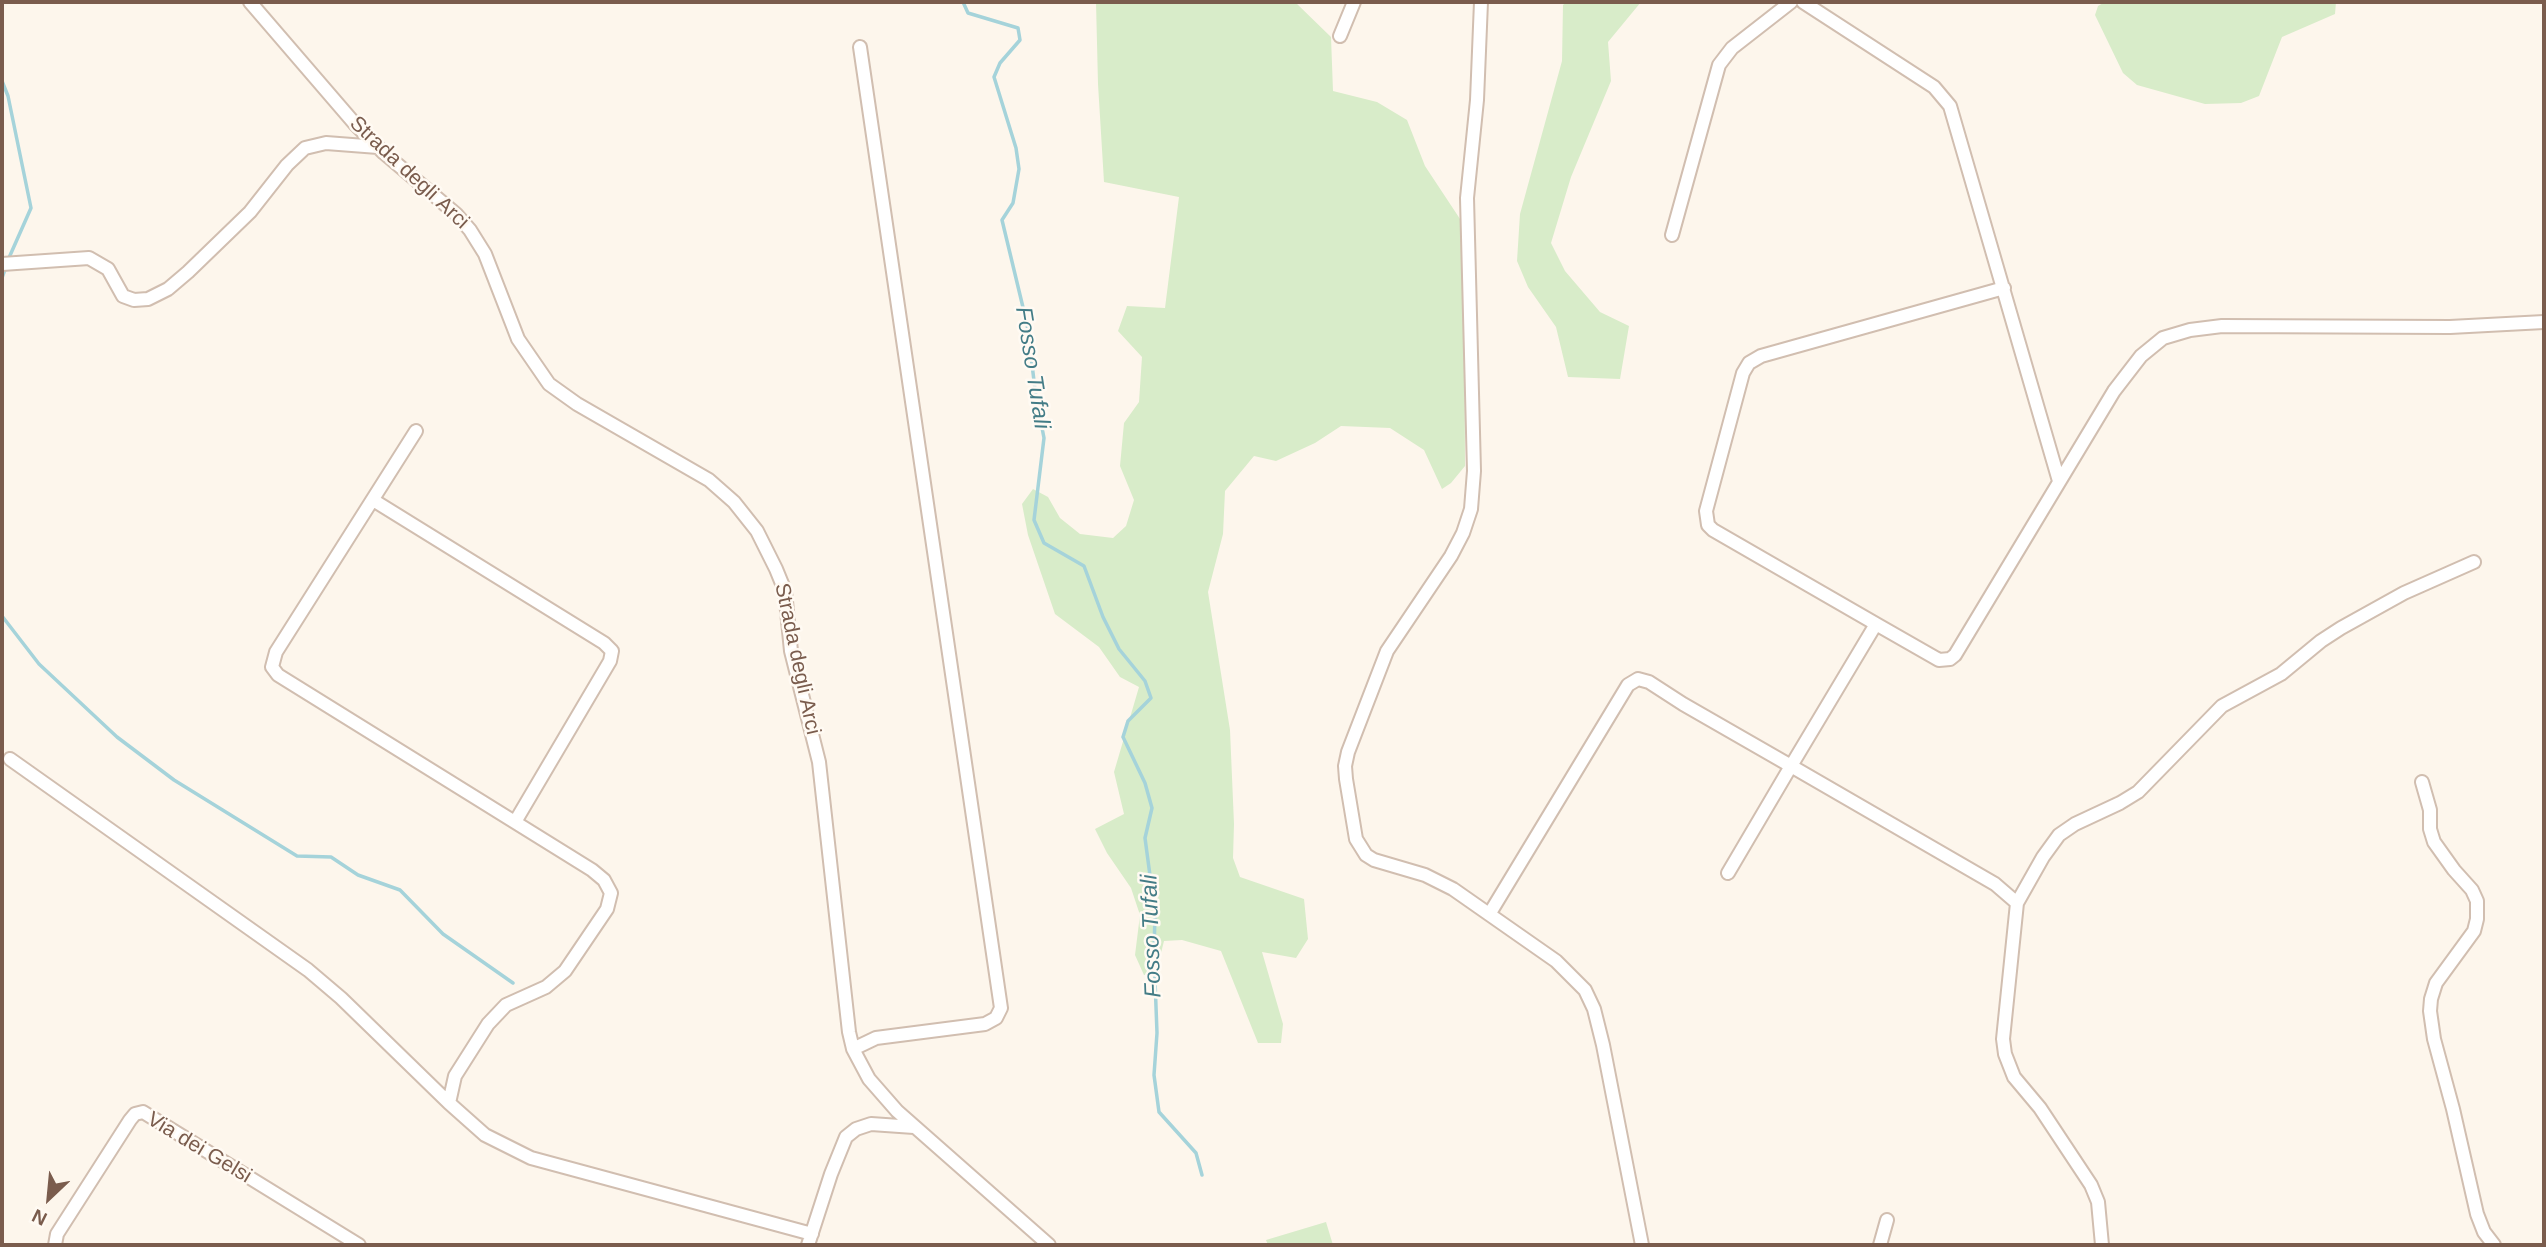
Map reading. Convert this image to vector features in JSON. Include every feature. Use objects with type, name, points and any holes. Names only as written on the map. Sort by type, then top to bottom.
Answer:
[{"type":"street","name":"Strada degli Arci","points":[[250,2],[342,110],[378,147],[470,230],[485,254],[518,339],[549,384],[577,404],[715,484],[745,515],[766,548],[785,591],[793,660],[819,762],[853,1049],[872,1083],[914,1127],[1049,1245]]},
{"type":"street","points":[[1340,36],[1354,2]]},
{"type":"street","points":[[1481,2],[1477,100],[1467,186],[1474,471],[1471,509],[1461,539],[1451,556],[1387,650],[1351,746],[1345,770],[1356,839],[1363,852],[1374,860],[1434,879],[1490,913],[1564,967],[1582,985],[1591,1000],[1606,1059],[1642,1245]]},
{"type":"street","points":[[1672,235],[1719,65],[1732,48],[1791,2]]},
{"type":"street","points":[[1803,2],[1934,88],[1946,99],[2059,481]]},
{"type":"street","points":[[853,1049],[876,1038],[985,1024],[996,1018],[1001,1008],[860,47]]},
{"type":"street","points":[[2,264],[89,258],[108,269],[123,296],[134,300],[148,299],[168,289],[188,272],[250,212],[287,165],[305,148],[326,143],[378,147]]},
{"type":"street","points":[[2004,288],[1757,357],[1749,363],[1742,376],[1706,511],[1708,525],[1936,658],[1950,659],[2109,398],[2147,350],[2169,335],[2222,326],[2450,327],[2544,322]]},
{"type":"street","points":[[416,430],[276,652],[272,667],[278,675],[600,876],[608,885],[611,898],[589,938],[561,975],[546,987],[506,1005],[488,1024],[455,1076],[449,1103]]},
{"type":"street","points":[[373,500],[604,643],[612,652],[610,661],[515,822]]},
{"type":"street","points":[[2102,1245],[2094,1191],[2044,1114],[2014,1077],[2004,1054],[2003,1039],[2017,903],[2059,835],[2138,792],[2222,706],[2281,674],[2321,641],[2351,622],[2411,590],[2474,562]]},
{"type":"street","points":[[1728,873],[1876,624]]},
{"type":"street","points":[[1490,913],[1628,685],[1641,679],[1995,884],[2017,903]]},
{"type":"street","points":[[10,759],[309,970],[485,1135],[531,1157],[810,1240],[831,1174],[850,1134],[872,1124],[914,1127]]},
{"type":"street","points":[[2421,782],[2430,810],[2432,838],[2448,863],[2472,890],[2477,901],[2477,923],[2472,936],[2436,983],[2430,1011],[2435,1044],[2456,1119],[2477,1214],[2484,1232],[2494,1245]]},
{"type":"street","name":"Via dei Gelsi","points":[[55,1245],[57,1234],[130,1120],[135,1114],[143,1112],[359,1245]]},
{"type":"street","points":[[1880,1245],[1887,1220]]},
{"type":"green space","points":[[1096,2],[1295,2],[1331,37],[1333,91],[1377,102],[1407,120],[1425,166],[1464,225],[1465,466],[1451,483],[1442,489],[1424,450],[1390,428],[1341,426],[1315,443],[1276,461],[1254,456],[1225,491],[1223,534],[1208,592],[1230,730],[1233,858],[1240,877],[1304,899],[1308,939],[1296,958],[1262,952],[1283,1024],[1281,1043],[1258,1043],[1221,951],[1182,940],[1164,941],[1156,973],[1144,975],[1135,955],[1140,915],[1131,888],[1107,853],[1095,829],[1124,814],[1114,772],[1139,687],[1120,677],[1099,647],[1055,614],[1028,535],[1022,504],[1033,489],[1048,497],[1060,518],[1080,534],[1113,538],[1126,526],[1134,500],[1120,466],[1124,423],[1139,402],[1142,357],[1118,331],[1127,306],[1165,308],[1179,197],[1104,182]]},
{"type":"green space","points":[[1566,2],[1641,2],[1608,42],[1611,81],[1571,177],[1551,243],[1565,271],[1600,312],[1629,326],[1620,379],[1568,377],[1556,327],[1528,287],[1517,261],[1520,214],[1562,61],[1563,5]]},
{"type":"green space","points":[[2105,2],[2336,2],[2335,14],[2282,37],[2259,96],[2241,103],[2205,104],[2137,85],[2123,73],[2095,15],[2098,6]]},
{"type":"green space","points":[[1326,1222],[1333,1245],[1268,1245],[1266,1240]]},
{"type":"waterway","name":"Fosso Tufali","points":[[963,2],[968,13],[1018,28],[1020,40],[1000,63],[994,77],[1016,148],[1019,169],[1013,203],[1002,220],[1027,324],[1044,438],[1034,520],[1044,543],[1084,566],[1103,617],[1119,649],[1145,681],[1151,698],[1128,721],[1123,737],[1145,783],[1152,808],[1145,838],[1155,913],[1157,1033],[1154,1075],[1159,1112],[1196,1153],[1202,1175]]},
{"type":"waterway","points":[[2,81],[8,96],[31,208],[8,260]]},
{"type":"waterway","points":[[2,278],[6,267]]},
{"type":"waterway","points":[[2,616],[39,664],[117,737],[174,780],[297,856],[331,857],[358,875],[400,890],[443,934],[513,983]]}]
